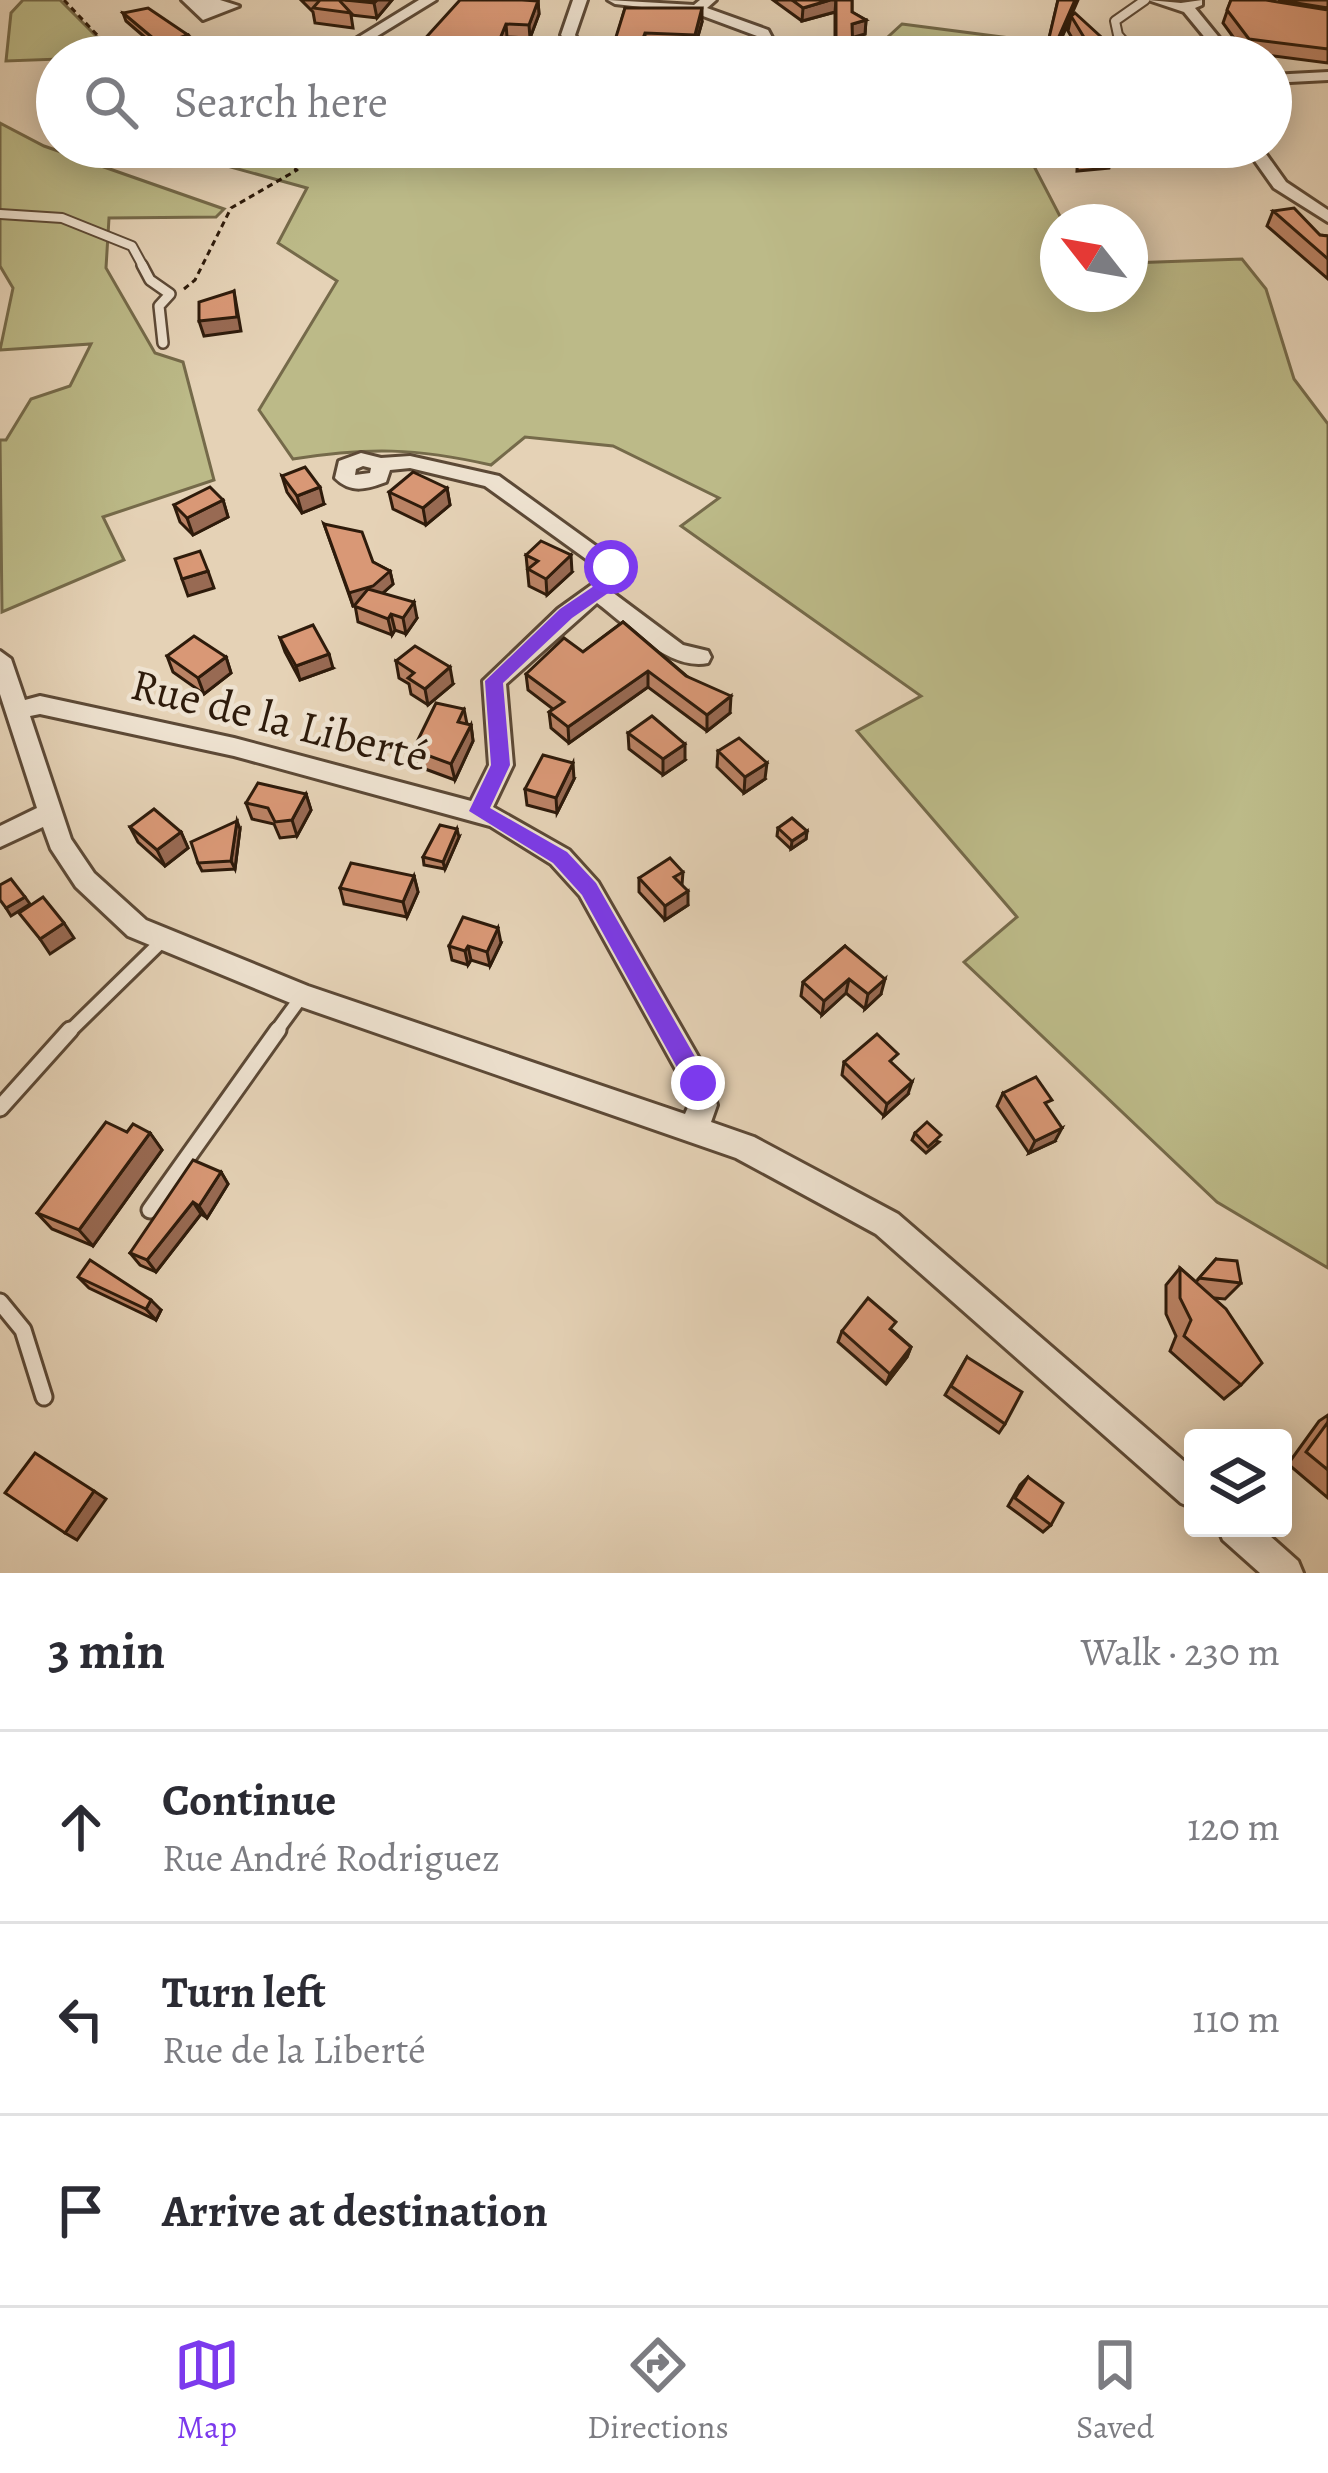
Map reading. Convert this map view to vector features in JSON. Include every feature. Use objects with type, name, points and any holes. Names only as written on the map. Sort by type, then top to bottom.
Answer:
[{"type":"street","points":[[368,36],[429,0]]},
{"type":"street","points":[[569,36],[580,0]]},
{"type":"street","points":[[615,0],[703,4],[768,36]]},
{"type":"street","points":[[1155,0],[1192,4],[1214,36]]},
{"type":"street","points":[[1292,78],[1328,76]]},
{"type":"street","points":[[1267,168],[1280,185],[1328,217]]},
{"type":"street","points":[[382,464],[410,462],[501,486],[606,560],[611,576],[598,593],[566,614],[494,681],[501,765],[479,811]]},
{"type":"street","points":[[598,593],[676,651],[700,657]]},
{"type":"street","points":[[0,659],[49,813],[85,880],[137,928],[302,996],[694,1127],[796,1172],[887,1224],[1184,1482]]},
{"type":"street","name":"Rue de la Liberté","points":[[16,711],[40,705],[139,726],[479,811],[560,857],[589,889],[698,1083],[703,1106],[694,1127]]},
{"type":"street","points":[[0,837],[49,813]]},
{"type":"street","points":[[1245,1537],[1286,1573]]},
{"type":"lane","points":[[1124,36],[1114,21],[1145,0]]},
{"type":"lane","points":[[0,214],[62,218],[101,229],[132,245],[150,280],[170,294],[159,306],[163,343]]},
{"type":"lane","points":[[0,1108],[89,1010],[162,941]]},
{"type":"lane","points":[[150,1210],[302,996]]},
{"type":"lane","points":[[0,1302],[22,1330],[44,1397]]},
{"type":"path","points":[[64,0],[98,36]]},
{"type":"path","points":[[170,294],[195,280],[231,208],[297,170],[293,168]]},
{"type":"shaded area","points":[[23,0],[60,0],[96,36],[36,36],[36,60],[6,61],[11,13]]},
{"type":"shaded area","points":[[902,24],[994,36],[889,36]]},
{"type":"shaded area","points":[[0,123],[36,142],[36,168],[107,168],[224,209],[216,217],[109,218],[106,268],[155,353],[183,362],[214,480],[103,517],[124,560],[2,612],[0,440],[6,440],[31,399],[70,386],[91,344],[0,350],[13,288],[0,266]]},
{"type":"shaded area","points":[[234,168],[1035,168],[1054,204],[1040,204],[1040,312],[1148,312],[1148,262],[1242,259],[1266,289],[1294,379],[1328,424],[1328,1268],[1217,1202],[964,962],[1017,917],[857,731],[921,696],[681,526],[719,498],[613,446],[525,437],[491,465],[392,451],[293,459],[259,410],[337,281],[278,243],[307,188]]},
{"type":"building","points":[[320,0],[339,0],[351,13],[313,8]]},
{"type":"building","points":[[460,0],[538,1],[529,25],[506,24],[501,36],[427,36]]},
{"type":"building","points":[[792,0],[830,0],[803,8]]},
{"type":"building","points":[[836,0],[852,0],[852,12],[866,20],[852,24],[852,36],[836,36]]},
{"type":"building","points":[[1058,0],[1075,0],[1059,36],[1049,36]]},
{"type":"building","points":[[1231,0],[1266,0],[1328,10],[1328,49],[1292,44],[1292,36],[1247,36],[1227,10]]},
{"type":"building","points":[[148,8],[188,35],[150,36],[123,13]]},
{"type":"building","points":[[625,8],[702,8],[695,35],[616,36]]},
{"type":"building","points":[[1075,13],[1100,36],[1083,36],[1071,16]]},
{"type":"building","points":[[1294,208],[1320,235],[1328,236],[1328,259],[1273,211]]},
{"type":"building","points":[[234,291],[237,317],[199,321],[199,302]]},
{"type":"building","points":[[305,467],[320,487],[297,496],[282,476]]},
{"type":"building","points":[[413,472],[447,488],[423,508],[389,492]]},
{"type":"building","points":[[210,487],[223,500],[187,518],[174,505]]},
{"type":"building","points":[[324,524],[362,532],[373,562],[390,571],[373,586],[349,593]]},
{"type":"building","points":[[541,541],[571,555],[546,579],[528,569],[538,561],[526,555]]},
{"type":"building","points":[[200,551],[208,571],[182,579],[175,559]]},
{"type":"building","points":[[368,589],[414,602],[403,618],[391,614],[388,619],[354,606]]},
{"type":"building","points":[[623,622],[686,676],[731,696],[707,715],[648,671],[568,727],[549,712],[564,702],[526,674],[564,638],[583,652]]},
{"type":"building","points":[[313,625],[329,654],[296,666],[280,638]]},
{"type":"building","points":[[194,636],[226,657],[198,678],[167,656]]},
{"type":"building","points":[[415,646],[450,667],[425,689],[408,678],[414,673],[396,661]]},
{"type":"building","points":[[436,703],[464,709],[458,722],[471,725],[451,764],[413,750]]},
{"type":"building","points":[[652,716],[685,744],[663,759],[628,733]]},
{"type":"building","points":[[739,738],[767,763],[745,777],[718,751]]},
{"type":"building","points":[[543,755],[573,763],[556,798],[525,789]]},
{"type":"building","points":[[258,783],[306,794],[292,820],[275,822],[268,808],[246,803]]},
{"type":"building","points":[[154,809],[181,832],[157,850],[130,827]]},
{"type":"building","points":[[792,818],[807,831],[792,841],[778,828]]},
{"type":"building","points":[[237,821],[231,861],[198,863],[191,842]]},
{"type":"building","points":[[440,825],[457,829],[443,862],[423,857]]},
{"type":"building","points":[[670,858],[683,872],[674,877],[688,891],[665,906],[639,878]]},
{"type":"building","points":[[351,863],[414,876],[403,902],[340,888]]},
{"type":"building","points":[[11,879],[25,897],[6,908],[0,900],[0,885]]},
{"type":"building","points":[[43,897],[64,923],[40,939],[19,913]]},
{"type":"building","points":[[463,917],[498,928],[487,952],[449,946]]},
{"type":"building","points":[[845,946],[885,979],[868,994],[849,979],[824,1001],[803,982]]},
{"type":"building","points":[[877,1034],[898,1054],[890,1061],[912,1082],[887,1104],[844,1062]]},
{"type":"building","points":[[1036,1077],[1052,1100],[1045,1103],[1062,1128],[1035,1141],[1003,1093]]},
{"type":"building","points":[[106,1122],[127,1132],[133,1124],[150,1133],[79,1230],[37,1213]]},
{"type":"building","points":[[927,1122],[941,1135],[928,1147],[915,1133]]},
{"type":"building","points":[[193,1160],[221,1172],[199,1206],[193,1202],[147,1260],[130,1253]]},
{"type":"building","points":[[1216,1259],[1237,1261],[1241,1283],[1199,1278]]},
{"type":"building","points":[[90,1260],[151,1300],[146,1309],[78,1277]]},
{"type":"building","points":[[1180,1268],[1226,1309],[1262,1363],[1241,1385],[1184,1336],[1191,1320],[1180,1298]]},
{"type":"building","points":[[868,1298],[896,1322],[890,1329],[911,1347],[890,1374],[842,1331]]},
{"type":"building","points":[[967,1357],[1022,1392],[1005,1424],[951,1386]]},
{"type":"building","points":[[1328,1422],[1328,1470],[1306,1452]]},
{"type":"building","points":[[35,1453],[94,1491],[65,1533],[5,1493]]},
{"type":"building","points":[[1028,1477],[1063,1503],[1051,1525],[1015,1498]]},
{"type":"route","points":[[611,567],[608,585],[566,614],[494,681],[501,765],[479,811],[560,857],[589,889],[698,1083]]}]
